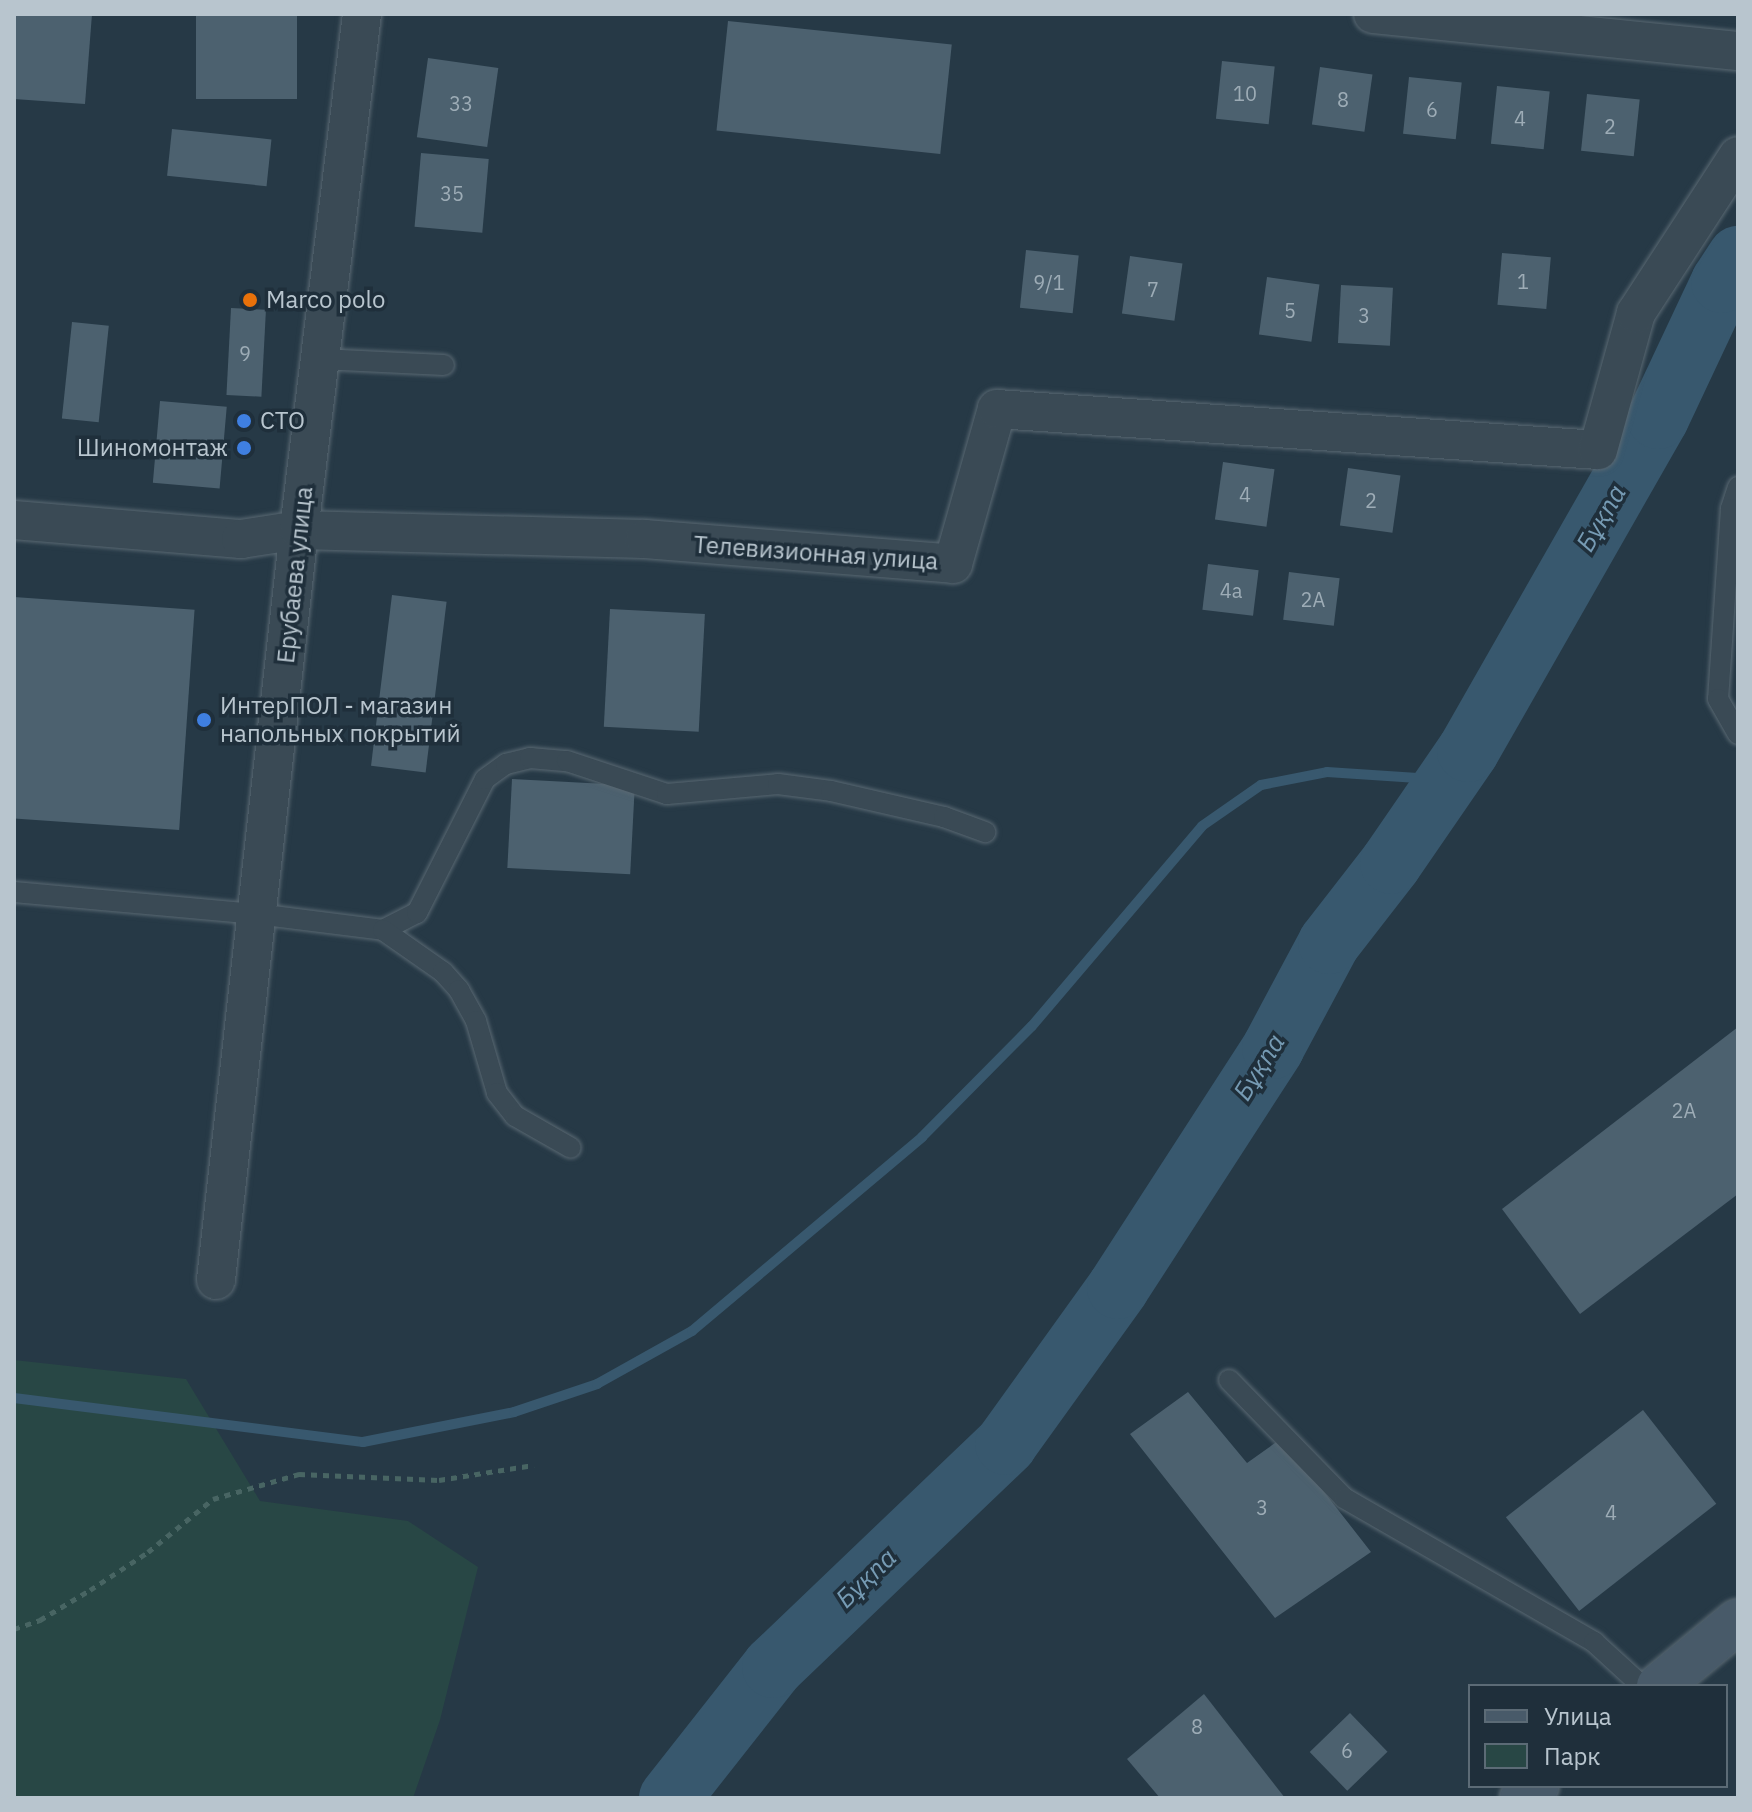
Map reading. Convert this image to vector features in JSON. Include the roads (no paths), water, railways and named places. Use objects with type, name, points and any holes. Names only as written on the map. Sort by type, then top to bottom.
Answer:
[{"type":"street","name":"Ерубаева улица","points":[[216,1280],[299,530],[362,14]]},
{"type":"street","points":[[1373,14],[1738,51]]},
{"type":"street","name":"Телевизионная улица","points":[[14,520],[241,539],[299,530],[645,539],[953,564],[997,409],[1598,450],[1636,313],[1738,156]]},
{"type":"street","points":[[1661,1684],[1738,1621]]},
{"type":"lane","points":[[320,359],[444,365]]},
{"type":"lane","points":[[1738,487],[1731,509],[1718,699],[1738,734]]},
{"type":"lane","points":[[383,930],[417,913],[485,779],[506,764],[530,758],[567,761],[599,769],[667,794],[778,784],[831,791],[899,805],[985,832]]},
{"type":"lane","points":[[14,892],[257,914],[383,930],[443,972],[459,990],[476,1021],[497,1093],[515,1116],[571,1148]]},
{"type":"lane","points":[[1229,1380],[1344,1498],[1594,1642],[1640,1684]]},
{"type":"waterway","name":"Бұқпа","points":[[670,1798],[773,1667],[1006,1444],[1118,1288],[1273,1048],[1329,943],[1391,863],[1468,751],[1658,418],[1722,282],[1738,257]]},
{"type":"waterway","points":[[14,1398],[363,1442],[514,1412],[597,1384],[692,1331],[922,1137],[1032,1026],[1202,826],[1261,785],[1327,772],[1448,780]]},
{"type":"place","name":"Marco polo","points":[[250,300]]},
{"type":"place","name":"СТО","points":[[244,421]]},
{"type":"place","name":"Шиномонтаж","points":[[244,448]]},
{"type":"place","name":"ИнтерПОЛ - магазин напольных покрытий","points":[[204,720]]}]
